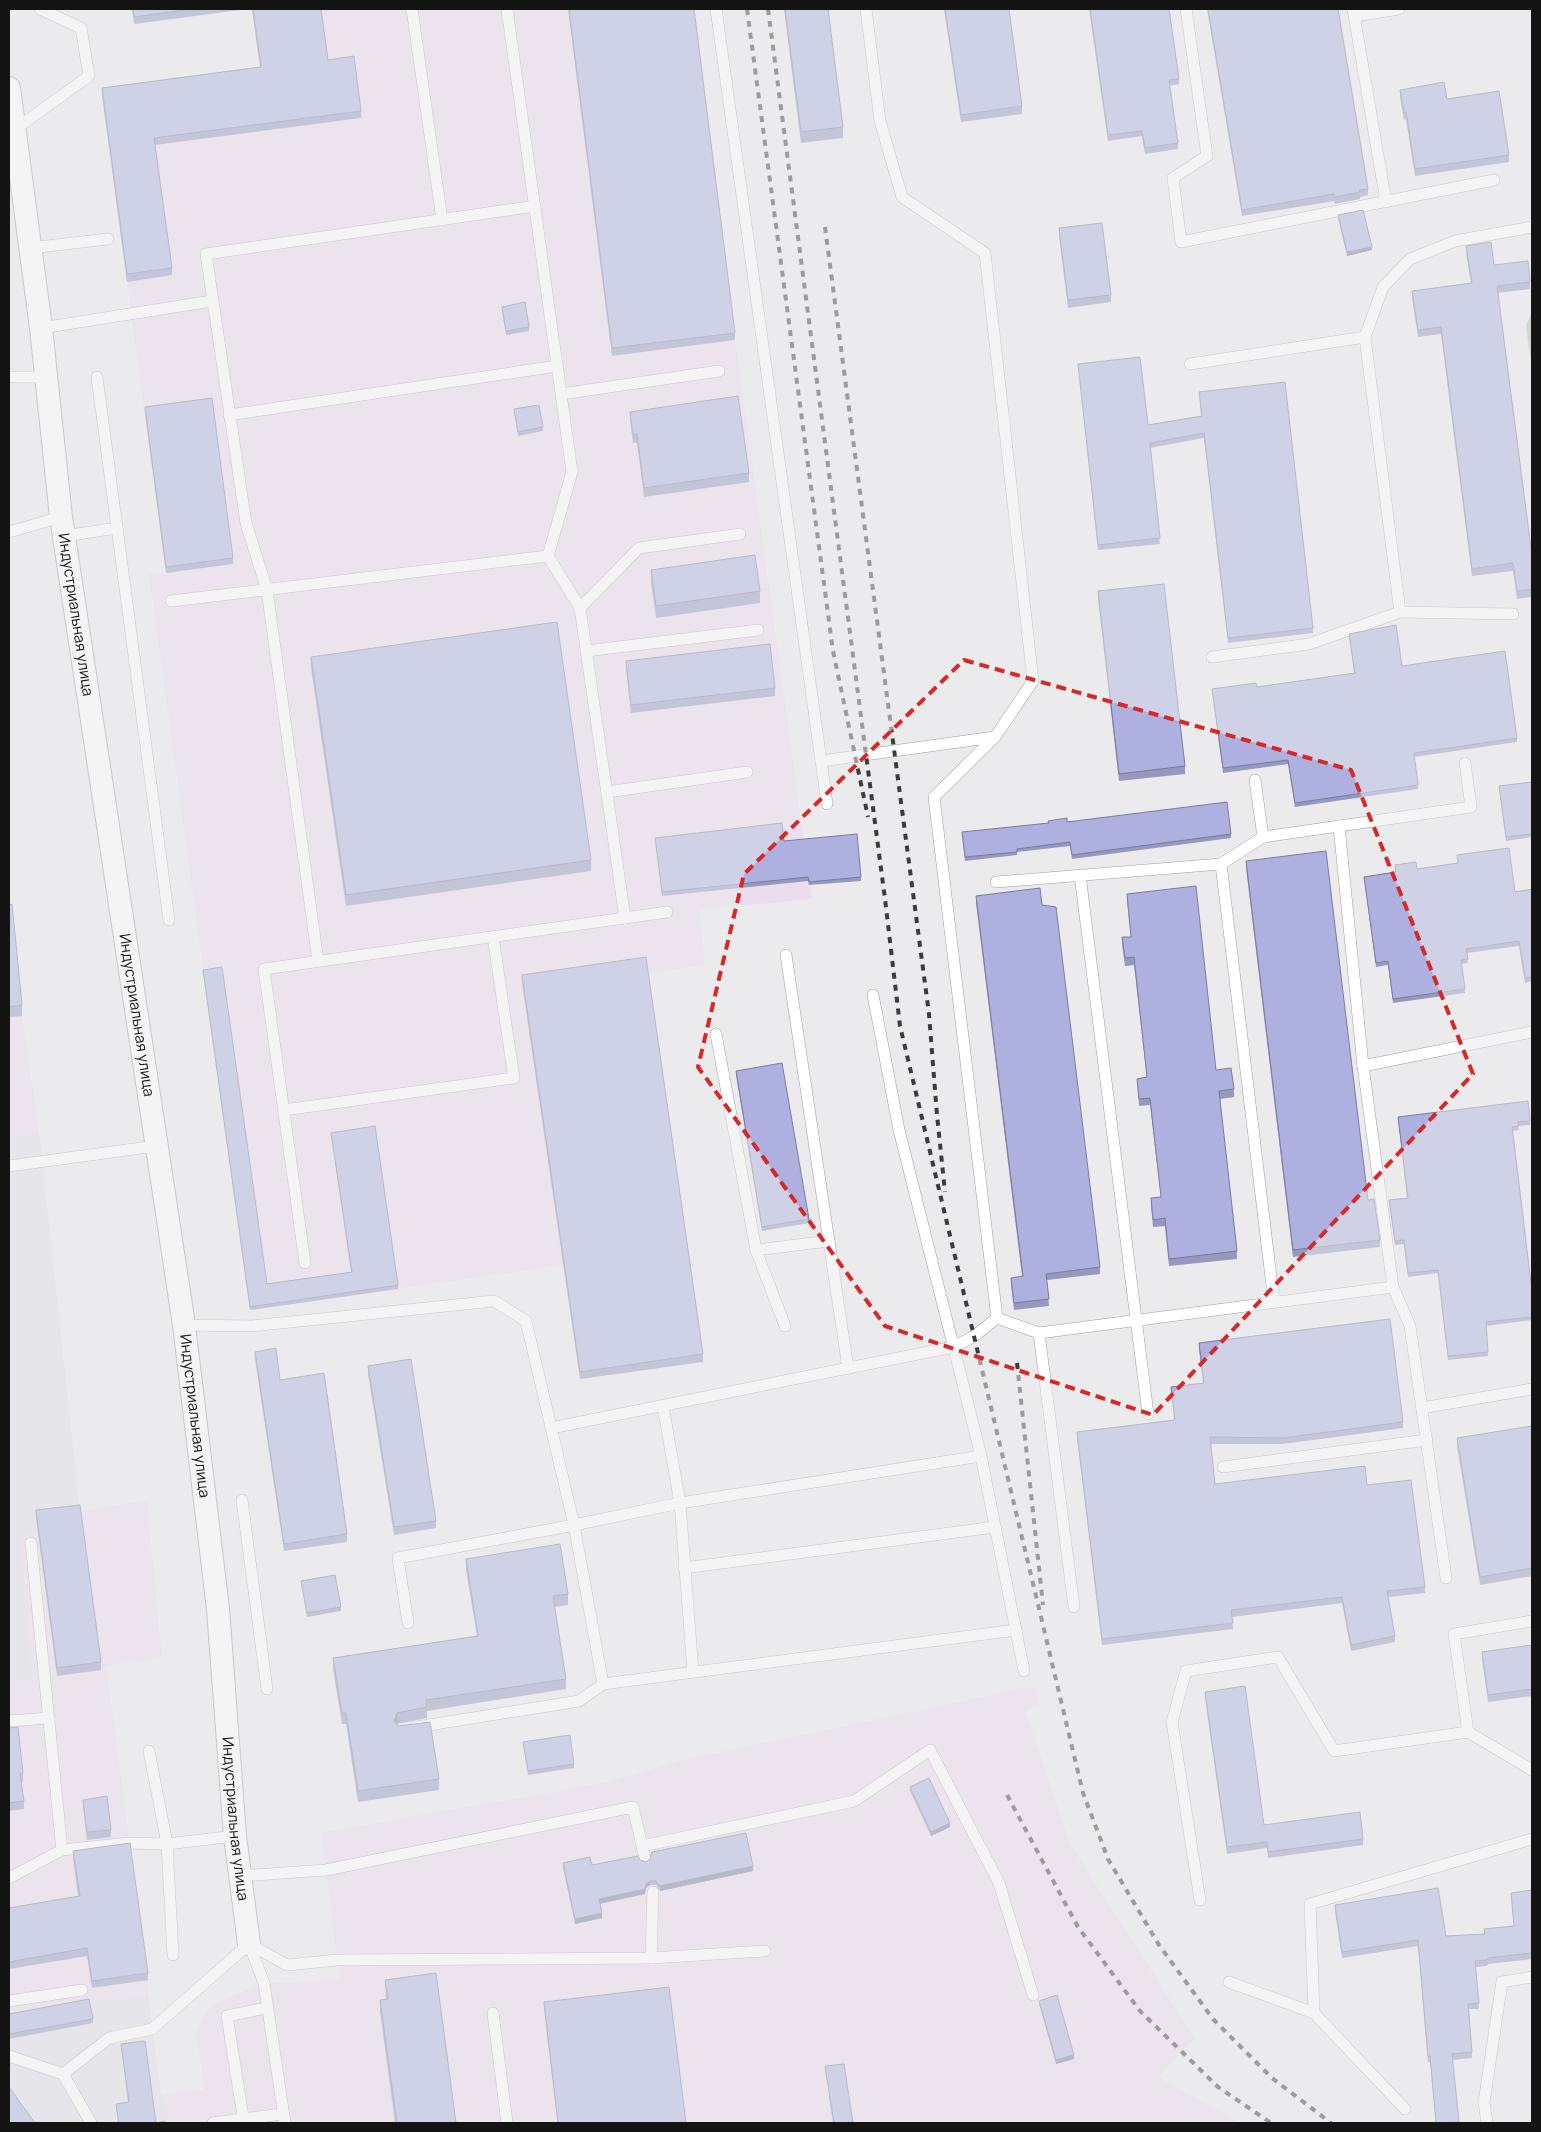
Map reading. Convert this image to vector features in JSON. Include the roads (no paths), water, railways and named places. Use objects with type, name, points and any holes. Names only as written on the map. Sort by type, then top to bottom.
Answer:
[{"type":"street","name":"Индустриальная улица","points":[[9,88],[41,328],[63,527],[184,1325],[218,1609],[235,1836],[249,1944]]},
{"type":"lane","points":[[14,130],[89,76],[81,28],[40,9]]},
{"type":"lane","points":[[412,9],[442,220]]},
{"type":"lane","points":[[507,9],[572,472],[548,556],[580,608],[625,918]]},
{"type":"lane","points":[[716,9],[827,804]]},
{"type":"lane","points":[[866,9],[880,122],[902,198],[985,253],[1033,681],[995,738],[934,796],[997,1318]]},
{"type":"lane","points":[[1186,9],[1207,156],[1173,178],[1181,242],[1494,180]]},
{"type":"lane","points":[[1386,202],[1354,12],[1399,9]]},
{"type":"lane","points":[[318,961],[267,590],[246,523],[206,254],[535,206]]},
{"type":"lane","points":[[1400,612],[1365,337],[1383,287],[1410,260],[1455,241],[1532,227]]},
{"type":"lane","points":[[30,248],[108,239]]},
{"type":"lane","points":[[41,328],[212,301]]},
{"type":"lane","points":[[1190,364],[1365,337]]},
{"type":"lane","points":[[229,415],[557,366]]},
{"type":"lane","points":[[561,394],[719,371]]},
{"type":"lane","points":[[9,377],[46,377]]},
{"type":"lane","points":[[97,377],[169,920]]},
{"type":"lane","points":[[9,532],[63,527],[117,528]]},
{"type":"lane","points":[[580,608],[639,548],[740,534]]},
{"type":"lane","points":[[171,601],[548,556]]},
{"type":"lane","points":[[1212,657],[1309,644],[1400,612],[1513,614]]},
{"type":"lane","points":[[586,651],[758,630]]},
{"type":"lane","points":[[821,761],[995,738]]},
{"type":"lane","points":[[996,882],[1220,864],[1262,837],[1471,807],[1465,764]]},
{"type":"lane","points":[[607,792],[747,772]]},
{"type":"lane","points":[[1255,780],[1262,837]]},
{"type":"lane","points":[[1339,826],[1363,1066],[1393,1286],[1410,1326],[1446,1578]]},
{"type":"lane","points":[[1220,864],[1274,1302]]},
{"type":"lane","points":[[1080,875],[1148,1414]]},
{"type":"lane","points":[[305,1263],[264,969],[667,912]]},
{"type":"lane","points":[[284,1110],[514,1078],[493,937]]},
{"type":"lane","points":[[786,955],[848,1368]]},
{"type":"lane","points":[[873,995],[899,1130],[981,1456],[1024,1671]]},
{"type":"lane","points":[[1363,1066],[1532,1032]]},
{"type":"lane","points":[[716,1034],[756,1250],[784,1326]]},
{"type":"lane","points":[[9,1166],[156,1146]]},
{"type":"lane","points":[[756,1250],[829,1241]]},
{"type":"lane","points":[[997,1318],[1039,1333],[1393,1286]]},
{"type":"lane","points":[[184,1325],[252,1326],[494,1301],[526,1321],[574,1525],[603,1684]]},
{"type":"lane","points":[[551,1428],[954,1347],[973,1337],[997,1318]]},
{"type":"lane","points":[[1039,1333],[1074,1607]]},
{"type":"lane","points":[[1422,1408],[1532,1389]]},
{"type":"lane","points":[[663,1406],[680,1503],[693,1672]]},
{"type":"lane","points":[[1223,1467],[1427,1440]]},
{"type":"lane","points":[[408,1623],[398,1558],[680,1503],[981,1456]]},
{"type":"lane","points":[[242,1500],[267,1689]]},
{"type":"lane","points":[[684,1568],[995,1528]]},
{"type":"lane","points":[[31,1543],[62,1850]]},
{"type":"lane","points":[[1468,1732],[1454,1634],[1532,1621]]},
{"type":"lane","points":[[401,1730],[579,1701],[603,1684],[1016,1630]]},
{"type":"lane","points":[[1200,1900],[1172,1722],[1186,1672],[1278,1657],[1334,1751],[1468,1732],[1532,1770]]},
{"type":"lane","points":[[9,1721],[49,1718]]},
{"type":"lane","points":[[642,1846],[854,1801],[930,1750],[1000,1882],[1033,1995]]},
{"type":"lane","points":[[149,1751],[167,1844],[173,1956]]},
{"type":"lane","points":[[240,1876],[326,1870],[633,1807],[645,1859]]},
{"type":"lane","points":[[9,1878],[62,1850],[129,1843],[167,1844],[235,1836]]},
{"type":"lane","points":[[1314,2013],[1310,1904],[1532,1839]]},
{"type":"lane","points":[[651,1958],[653,1892]]},
{"type":"lane","points":[[249,1944],[287,1965],[337,1960],[651,1958],[765,1951]]},
{"type":"lane","points":[[213,2123],[283,2119],[264,1983],[249,1944]]},
{"type":"lane","points":[[63,2074],[109,2038],[152,2029],[249,1944]]},
{"type":"lane","points":[[1487,2123],[1484,2102],[1502,1982],[1532,1977]]},
{"type":"lane","points":[[1229,1982],[1314,2013],[1405,2109]]},
{"type":"lane","points":[[9,2001],[82,1990]]},
{"type":"lane","points":[[243,2121],[226,2016],[266,2008]]},
{"type":"lane","points":[[493,2013],[507,2123]]},
{"type":"lane","points":[[9,2056],[63,2074],[91,2123]]},
{"type":"railway","points":[[747,9],[833,651],[868,817]]},
{"type":"railway","points":[[768,9],[900,1026],[1083,1793],[1108,1859],[1159,1945],[1213,2019],[1272,2078],[1331,2123]]},
{"type":"railway","points":[[825,227],[929,1014],[945,1192]]},
{"type":"railway","points":[[1017,1363],[1043,1605]]},
{"type":"railway","points":[[1007,1795],[1078,1927],[1140,2011],[1218,2087],[1271,2123]]}]
